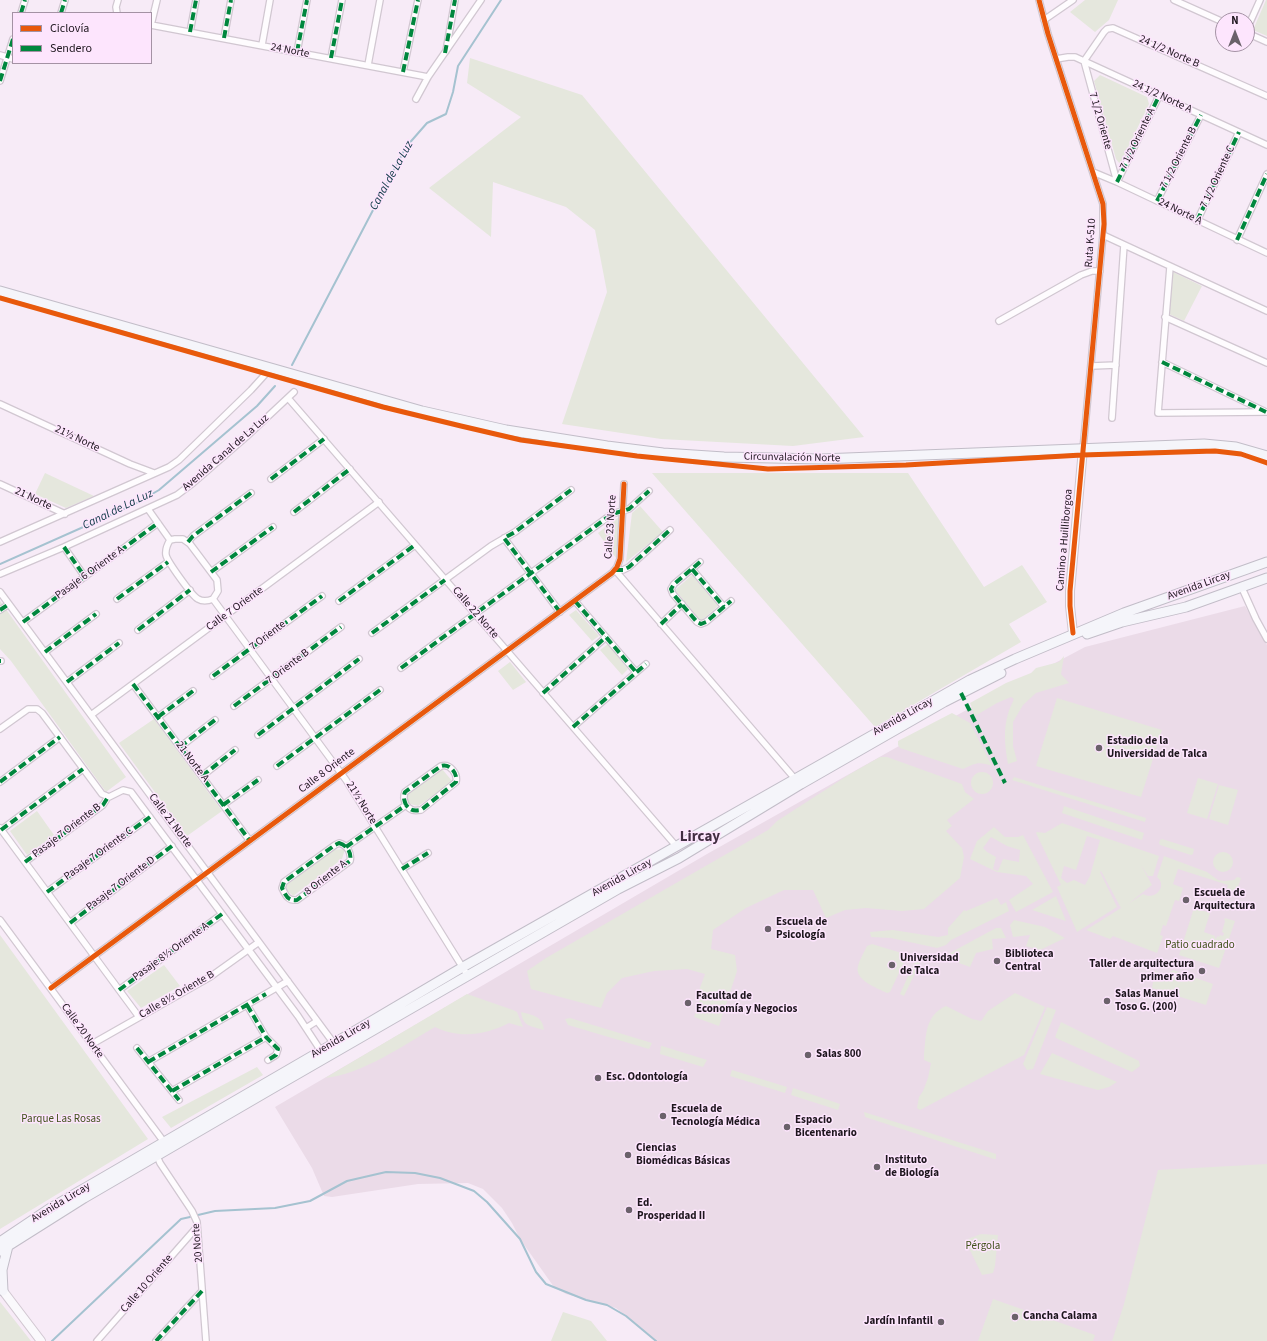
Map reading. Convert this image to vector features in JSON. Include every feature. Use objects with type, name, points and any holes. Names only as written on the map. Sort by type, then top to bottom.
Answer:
[{"type":"main road","name":"Circunvalación Norte","points":[[0,291],[388,402],[469,422],[564,440],[656,452],[747,458],[821,459],[1214,444],[1248,449],[1267,456]]},
{"type":"main road","name":"Avenida Lircay","points":[[3,1246],[157,1156],[336,1047],[463,967],[796,780],[970,680],[1015,659],[1124,613],[1267,562]]},
{"type":"main road","name":"Avenida Lircay","points":[[3,1246],[49,1209],[321,1051],[336,1047],[468,976],[618,889],[679,858],[801,784],[938,705],[1018,664],[1085,635],[1122,622],[1186,607],[1267,578]]},
{"type":"main road","points":[[677,847],[679,858]]},
{"type":"main road","points":[[1,1289],[3,1246]]},
{"type":"street","points":[[21,12],[25,0]]},
{"type":"street","points":[[61,12],[65,0]]},
{"type":"street","points":[[117,12],[116,7],[118,0]]},
{"type":"street","points":[[152,21],[157,0]]},
{"type":"street","points":[[190,32],[196,0]]},
{"type":"street","points":[[224,38],[231,0]]},
{"type":"street","points":[[262,45],[270,0]]},
{"type":"street","points":[[297,52],[307,0]]},
{"type":"street","points":[[331,58],[342,0]]},
{"type":"street","points":[[368,65],[380,0]]},
{"type":"street","points":[[403,72],[418,0]]},
{"type":"street","points":[[445,53],[455,0]]},
{"type":"street","points":[[416,99],[428,77],[481,0]]},
{"type":"street","name":"Ruta K-510","points":[[1039,0],[1056,59],[1103,204],[1103,235],[1092,366],[1083,448]]},
{"type":"street","points":[[1044,20],[1073,0]]},
{"type":"street","points":[[1174,0],[1215,18]]},
{"type":"street","points":[[1255,12],[1260,0]]},
{"type":"street","name":"24 Norte","points":[[152,25],[428,77]]},
{"type":"street","name":"24 1/2 Norte B","points":[[1084,61],[1104,32],[1107,29],[1113,28],[1267,96]]},
{"type":"street","points":[[1255,37],[1267,42]]},
{"type":"street","points":[[0,81],[10,58],[12,45]]},
{"type":"street","points":[[0,55],[10,58]]},
{"type":"street","name":"24 1/2 Norte A","points":[[1056,59],[1072,56],[1267,145]]},
{"type":"street","name":"7 1/2 Oriente","points":[[1084,61],[1117,182]]},
{"type":"street","name":"7 1/2 Oriente A","points":[[1117,182],[1159,96]]},
{"type":"street","name":"7 1/2 Oriente B","points":[[1157,201],[1201,115]]},
{"type":"street","name":"7 1/2 Oriente C","points":[[1197,221],[1239,132]]},
{"type":"street","name":"24 Norte A","points":[[1093,172],[1267,253]]},
{"type":"street","points":[[1237,240],[1267,174]]},
{"type":"street","points":[[1103,235],[1267,311]]},
{"type":"street","points":[[1112,418],[1124,245]]},
{"type":"street","points":[[1170,266],[1158,413],[1267,411]]},
{"type":"street","points":[[999,321],[1081,275],[1092,271],[1100,271]]},
{"type":"street","points":[[1165,317],[1267,362]]},
{"type":"street","points":[[1162,362],[1267,411]]},
{"type":"street","points":[[1092,366],[1116,365]]},
{"type":"street","points":[[0,542],[65,514],[179,460],[251,390],[271,368]]},
{"type":"street","name":"Avenida Canal de La Luz","points":[[0,574],[168,500],[185,489],[251,432],[294,392]]},
{"type":"street","name":"Calle 22 Norte","points":[[288,398],[677,847]]},
{"type":"street","name":"21½ Norte","points":[[0,404],[130,464],[154,473]]},
{"type":"street","points":[[271,479],[324,439]]},
{"type":"street","name":"Camino a Huilliborgoa","points":[[1073,634],[1070,591],[1083,448]]},
{"type":"street","points":[[294,512],[350,469]]},
{"type":"street","name":"21 Norte","points":[[0,484],[65,514]]},
{"type":"street","name":"Calle 23 Norte","points":[[624,484],[620,560],[615,570],[796,780]]},
{"type":"street","points":[[372,634],[492,546],[516,532],[571,490]]},
{"type":"street","points":[[401,668],[532,574],[612,514],[629,508],[649,491]]},
{"type":"street","points":[[188,542],[193,536],[251,493]]},
{"type":"street","name":"Calle 7 Oriente","points":[[91,715],[379,502]]},
{"type":"street","points":[[148,509],[170,540]]},
{"type":"street","name":"Pasaje 6 Oriente A","points":[[23,622],[158,523]]},
{"type":"street","points":[[211,572],[273,527]]},
{"type":"street","name":"Calle 8 Oriente","points":[[51,988],[615,570],[623,570],[629,567],[670,530]]},
{"type":"street","points":[[504,538],[560,612]]},
{"type":"street","points":[[180,539],[188,542],[217,580],[217,594],[213,599],[206,601],[194,597],[168,562],[166,551],[170,540],[180,539]]},
{"type":"street","points":[[339,601],[416,545]]},
{"type":"street","points":[[64,547],[85,577]]},
{"type":"street","points":[[117,599],[168,562]]},
{"type":"street","points":[[700,562],[674,584],[671,589],[673,594],[697,622],[701,624],[706,622],[731,600]]},
{"type":"street","points":[[692,569],[724,607]]},
{"type":"street","points":[[1242,588],[1267,639]]},
{"type":"street","points":[[138,630],[190,590]]},
{"type":"street","name":"Calle 21 Norte","points":[[0,592],[336,1047]]},
{"type":"street","name":"7 Oriente","points":[[213,676],[322,596]]},
{"type":"street","name":"21½ Norte","points":[[213,599],[342,773],[468,976]]},
{"type":"street","points":[[575,601],[636,672]]},
{"type":"street","points":[[0,610],[9,604]]},
{"type":"street","points":[[660,624],[682,604]]},
{"type":"street","points":[[45,652],[96,614]]},
{"type":"street","name":"7 Oriente B","points":[[234,706],[341,627]]},
{"type":"street","points":[[543,692],[606,637]]},
{"type":"street","points":[[67,682],[120,643]]},
{"type":"street","points":[[258,735],[359,659]]},
{"type":"street","points":[[573,727],[646,664]]},
{"type":"street","name":"21 Norte A","points":[[133,684],[250,841]]},
{"type":"street","points":[[278,766],[380,690]]},
{"type":"street","points":[[158,717],[193,691]]},
{"type":"street","points":[[0,729],[25,710],[34,708],[42,713],[102,794],[108,797],[121,791],[126,790],[132,792],[306,1028],[321,1051]]},
{"type":"street","points":[[180,747],[215,720]]},
{"type":"street","points":[[0,782],[60,737]]},
{"type":"street","points":[[202,776],[235,750]]},
{"type":"street","points":[[445,764],[449,766],[456,774],[456,782],[421,810],[410,810],[406,805],[404,800],[406,792],[441,766],[445,764]]},
{"type":"street","points":[[83,769],[1,829],[139,1017]]},
{"type":"street","points":[[223,805],[258,780]]},
{"type":"street","name":"Pasaje 7 Oriente B","points":[[25,862],[100,807],[108,797]]},
{"type":"street","name":"8 Oriente A","points":[[346,847],[406,805]]},
{"type":"street","name":"Pasaje 7 Oriente C","points":[[47,892],[150,817]]},
{"type":"street","name":"8 Oriente A","points":[[336,844],[343,844],[346,847],[350,854],[350,861],[297,900],[292,901],[288,898],[282,888],[284,882],[336,844]]},
{"type":"street","name":"Pasaje 7 Oriente D","points":[[70,923],[172,846]]},
{"type":"street","points":[[402,870],[428,853]]},
{"type":"street","name":"Pasaje 8½ Oriente A","points":[[119,990],[222,914]]},
{"type":"street","name":"Calle 20 Norte","points":[[0,920],[164,1142]]},
{"type":"street","name":"Calle 8½ Oriente B","points":[[92,1044],[219,971],[259,942]]},
{"type":"street","points":[[148,1062],[288,981]]},
{"type":"street","points":[[247,1005],[266,1037],[277,1047],[278,1052],[276,1055],[268,1060]]},
{"type":"street","points":[[306,1028],[317,1020]]},
{"type":"street","points":[[172,1091],[266,1037]]},
{"type":"street","points":[[137,1048],[179,1100]]},
{"type":"street","name":"20 Norte","points":[[157,1156],[160,1163],[192,1211],[197,1227],[206,1341]]},
{"type":"street","name":"Calle 10 Oriente","points":[[97,1341],[197,1227]]},
{"type":"street","points":[[1,1289],[41,1341]]},
{"type":"street","points":[[156,1341],[202,1291]]},
{"type":"shaded area","name":"Universidad de Talca","points":[[1245,606],[1267,645],[1267,1341],[656,1341],[616,1308],[566,1294],[554,1287],[520,1239],[502,1208],[483,1189],[468,1183],[418,1184],[332,1197],[324,1196],[312,1168],[275,1107],[707,854],[899,746],[1085,647]]},
{"type":"green space","points":[[1085,0],[1118,0],[1109,20],[1095,32],[1070,12]]},
{"type":"green space","points":[[1267,0],[1267,36],[1255,31],[1255,25]]},
{"type":"green space","points":[[470,58],[582,95],[864,437],[793,446],[661,439],[562,424],[607,292],[595,230],[566,207],[493,182],[491,237],[429,188],[521,117],[467,83]]},
{"type":"green space","points":[[1100,75],[1147,97],[1149,104],[1120,164],[1116,159],[1094,81]]},
{"type":"green space","points":[[1173,272],[1202,286],[1184,321],[1169,314]]},
{"type":"green space","points":[[45,473],[94,496],[66,508],[35,494]]},
{"type":"green space","points":[[652,473],[908,473],[984,587],[1022,565],[1047,602],[1009,624],[1021,642],[875,727]]},
{"type":"green space","points":[[640,506],[663,532],[626,562],[632,513]]},
{"type":"green space","points":[[619,517],[616,558],[598,533]]},
{"type":"green space","points":[[692,575],[718,606],[701,621],[675,590]]},
{"type":"green space","points":[[0,601],[126,777],[106,792],[11,661],[0,649]]},
{"type":"green space","points":[[576,610],[599,636],[592,641],[569,615]]},
{"type":"green space","points":[[608,644],[628,669],[622,675],[600,650]]},
{"type":"green space","points":[[1064,656],[1061,674],[1069,683],[1036,693],[1023,705],[1013,722],[1013,746],[1017,761],[1008,764],[1005,745],[1005,726],[1008,712],[1014,699],[1011,697],[997,703],[975,716],[970,703],[1006,683],[1031,673],[1036,668],[1059,662]]},
{"type":"green space","points":[[510,662],[526,682],[513,690],[498,671]]},
{"type":"green space","name":"Estadio de la Universidad de Talca","points":[[1057,698],[1162,730],[1141,797],[1036,766]]},
{"type":"green space","points":[[952,713],[970,723],[992,766],[977,763],[963,769],[900,748],[898,745],[898,741]]},
{"type":"green space","points":[[154,719],[222,811],[187,836],[119,743]]},
{"type":"green space","points":[[880,757],[887,757],[962,784],[965,792],[974,799],[947,820],[952,826],[946,831],[962,848],[964,857],[960,878],[924,909],[902,911],[866,908],[845,910],[826,918],[813,890],[784,890],[746,908],[713,930],[711,949],[735,955],[737,971],[719,1026],[694,1017],[701,997],[697,996],[705,974],[687,969],[654,971],[622,978],[607,993],[601,1008],[531,989],[527,971],[546,958],[768,830],[777,821],[850,774]]},
{"type":"green space","points":[[442,769],[453,782],[418,806],[407,803],[408,792]]},
{"type":"green space","points":[[982,772],[986,773],[992,779],[992,787],[986,793],[982,794],[978,793],[972,787],[971,783],[972,779],[978,773]]},
{"type":"green space","points":[[1014,777],[1146,818],[1145,822],[1012,780]]},
{"type":"green space","points":[[1198,778],[1218,784],[1207,819],[1187,813]]},
{"type":"green space","points":[[1219,785],[1238,790],[1228,825],[1209,819]]},
{"type":"green space","points":[[1064,806],[1144,833],[1142,840],[1062,813]]},
{"type":"green space","points":[[37,811],[54,835],[27,855],[10,831]]},
{"type":"green space","points":[[1062,823],[1159,856],[1153,876],[1148,876],[1141,865],[1152,885],[1128,904],[1143,894],[1152,896],[1159,892],[1161,884],[1157,877],[1164,856],[1207,872],[1218,880],[1224,881],[1234,880],[1237,877],[1241,878],[1236,893],[1232,891],[1230,896],[1225,895],[1228,885],[1178,869],[1173,884],[1183,888],[1179,901],[1175,900],[1166,926],[1163,925],[1160,935],[1163,936],[1157,953],[1113,936],[1110,939],[1086,930],[1121,908],[1101,871],[1100,872],[1117,907],[1077,932],[1057,887],[1061,885],[1036,833],[1045,833]],"holes":[[[1087,836],[1100,840],[1090,876],[1085,885],[1074,880],[1067,883],[1061,878],[1064,866],[1076,870]]]},
{"type":"green space","points":[[994,827],[1005,837],[1018,837],[1023,835],[1053,892],[1016,912],[1009,900],[1033,884],[1026,876],[997,872],[970,859],[977,841]],"holes":[[[991,837],[1007,846],[1020,850],[1019,862],[1003,859],[998,871],[993,869],[996,857],[983,848]]]},
{"type":"green space","points":[[1162,839],[1194,849],[1193,854],[1191,855],[1160,845],[1160,840]]},
{"type":"green space","points":[[345,849],[342,859],[293,896],[284,887],[333,850]]},
{"type":"green space","points":[[1223,852],[1230,855],[1233,862],[1230,869],[1223,872],[1216,869],[1213,862],[1216,855]]},
{"type":"green space","points":[[1056,896],[1066,921],[1032,910]]},
{"type":"green space","points":[[997,898],[1001,905],[1006,902],[1009,911],[951,940],[946,945],[937,948],[891,938],[871,937],[870,932],[893,930],[938,937],[948,935],[948,928],[964,910],[966,911]]},
{"type":"green space","name":"Patio cuadrado","points":[[1194,908],[1210,913],[1204,932],[1215,936],[1216,939],[1217,936],[1223,936],[1224,933],[1222,932],[1225,918],[1235,921],[1219,968],[1179,955]]},
{"type":"green space","points":[[1014,920],[1045,927],[1065,938],[1040,950],[1026,946],[1030,935],[1013,937],[1010,925]]},
{"type":"green space","points":[[996,928],[1001,928],[1006,938],[992,939],[993,949],[976,953],[970,967],[959,963],[948,954]]},
{"type":"green space","name":"Parque Las Rosas","points":[[0,935],[148,1139],[0,1229]]},
{"type":"green space","points":[[872,944],[905,954],[907,956],[890,992],[887,993],[872,986],[859,975],[859,963],[867,946]]},
{"type":"green space","points":[[915,961],[921,961],[904,996],[900,994]]},
{"type":"green space","points":[[164,965],[180,986],[141,1008],[127,991]]},
{"type":"green space","points":[[1173,970],[1213,984],[1206,1005],[1152,988],[1155,971],[1166,975]]},
{"type":"green space","points":[[1015,993],[1045,1007],[1024,1055],[920,1110],[917,1108],[919,1097],[928,1078],[931,1063],[924,1060],[924,1055],[926,1034],[930,1020],[934,1015],[946,1006],[972,1019],[981,1021],[988,1011]]},
{"type":"green space","points":[[467,994],[517,1012],[523,1027],[509,1023],[482,1033],[463,1034],[444,1031],[435,1027],[368,1065],[354,1071],[325,1078]]},
{"type":"green space","points":[[1047,1007],[1056,1010],[1033,1069],[1027,1070],[1023,1064]]},
{"type":"green space","points":[[521,1012],[533,1015],[539,1019],[542,1022],[544,1030],[528,1025],[524,1021]]},
{"type":"green space","points":[[570,1018],[652,1043],[649,1049],[568,1025],[565,1019]]},
{"type":"green space","points":[[1061,1022],[1139,1061],[1140,1066],[1132,1072],[1058,1039],[1055,1037]]},
{"type":"green space","points":[[661,1046],[707,1060],[703,1067],[660,1054]]},
{"type":"green space","points":[[1052,1053],[1117,1082],[1109,1087],[1098,1090],[1040,1074]]},
{"type":"green space","points":[[257,1067],[263,1075],[171,1128],[162,1117]]},
{"type":"green space","points":[[732,1070],[787,1087],[785,1093],[730,1076]]},
{"type":"green space","points":[[793,1088],[840,1104],[838,1110],[791,1095]]},
{"type":"green space","points":[[864,1112],[996,1154],[996,1159],[865,1117]]},
{"type":"green space","points":[[1267,1164],[1267,1341],[1112,1341],[1124,1304],[1158,1170]]},
{"type":"green space","name":"Pérgola","points":[[981,1234],[998,1235],[993,1273],[982,1275],[965,1240]]},
{"type":"green space","name":"Cancha Calama","points":[[993,1299],[1095,1335],[1093,1341],[978,1341]]},
{"type":"green space","points":[[0,1302],[1,1303],[31,1341],[0,1341]]},
{"type":"green space","points":[[563,1312],[591,1321],[607,1341],[551,1341]]},
{"type":"waterway","name":"Canal de La Luz","points":[[292,365],[406,147],[427,123],[446,114],[453,92],[458,66],[501,0]]},
{"type":"waterway","name":"Canal de La Luz","points":[[0,564],[135,504],[159,490],[257,406],[275,386]]},
{"type":"waterway","points":[[198,1215],[215,1211],[275,1208],[310,1201],[347,1181],[386,1172],[415,1173],[440,1178],[474,1191],[487,1202],[520,1239],[536,1272],[546,1284],[586,1300],[607,1305],[626,1316],[656,1341]]},
{"type":"waterway","points":[[52,1341],[181,1219],[190,1217]]},
{"type":"marked path","points":[[21,12],[25,0]]},
{"type":"marked path","points":[[61,12],[65,0]]},
{"type":"marked path","points":[[190,32],[196,0]]},
{"type":"marked path","points":[[224,38],[231,0]]},
{"type":"marked path","points":[[297,52],[307,0]]},
{"type":"marked path","points":[[331,58],[342,0]]},
{"type":"marked path","points":[[403,72],[418,0]]},
{"type":"marked path","points":[[445,53],[455,0]]},
{"type":"marked path","points":[[0,81],[12,42]]},
{"type":"marked path","points":[[1117,182],[1159,96]]},
{"type":"marked path","points":[[1157,201],[1201,115]]},
{"type":"marked path","points":[[1197,221],[1239,132]]},
{"type":"marked path","points":[[1237,240],[1267,174]]},
{"type":"marked path","points":[[1162,362],[1266,412]]},
{"type":"marked path","points":[[271,479],[324,439]]},
{"type":"marked path","points":[[294,512],[350,469]]},
{"type":"marked path","points":[[560,612],[504,538],[515,532],[571,490]]},
{"type":"marked path","points":[[401,668],[612,514],[629,509],[649,491]]},
{"type":"marked path","points":[[188,542],[193,536],[251,493]]},
{"type":"marked path","points":[[23,622],[158,523]]},
{"type":"marked path","points":[[211,572],[273,527]]},
{"type":"marked path","points":[[615,570],[623,570],[629,567],[670,530]]},
{"type":"marked path","points":[[339,601],[415,545]]},
{"type":"marked path","points":[[64,547],[85,577]]},
{"type":"marked path","points":[[117,599],[168,562]]},
{"type":"marked path","points":[[700,562],[674,584],[671,589],[673,594],[697,622],[701,624],[706,622],[731,601]]},
{"type":"marked path","points":[[692,569],[724,607]]},
{"type":"marked path","points":[[372,633],[445,580]]},
{"type":"marked path","points":[[138,630],[190,590]]},
{"type":"marked path","points":[[213,676],[322,596]]},
{"type":"marked path","points":[[575,601],[636,672]]},
{"type":"marked path","points":[[0,610],[9,604]]},
{"type":"marked path","points":[[661,624],[682,604]]},
{"type":"marked path","points":[[45,652],[96,614]]},
{"type":"marked path","points":[[234,706],[341,627]]},
{"type":"marked path","points":[[543,693],[606,637]]},
{"type":"marked path","points":[[67,682],[119,643]]},
{"type":"marked path","points":[[258,735],[359,659]]},
{"type":"marked path","points":[[573,727],[646,664]]},
{"type":"marked path","points":[[133,684],[250,841]]},
{"type":"marked path","points":[[277,766],[380,690]]},
{"type":"marked path","points":[[158,717],[193,691]]},
{"type":"marked path","points":[[961,693],[1005,783]]},
{"type":"marked path","points":[[180,747],[215,720]]},
{"type":"marked path","points":[[0,782],[60,737]]},
{"type":"marked path","points":[[202,776],[235,750]]},
{"type":"marked path","points":[[346,847],[406,805],[404,798],[405,792],[441,766],[444,765],[453,770],[456,776],[456,782],[421,810],[413,810],[406,805]]},
{"type":"marked path","points":[[1,830],[83,769]]},
{"type":"marked path","points":[[223,805],[258,780]]},
{"type":"marked path","points":[[25,862],[103,805],[108,797]]},
{"type":"marked path","points":[[47,892],[150,817]]},
{"type":"marked path","points":[[339,843],[348,850],[350,861],[297,900],[291,900],[282,888],[284,882],[339,843]]},
{"type":"marked path","points":[[70,923],[172,846]]},
{"type":"marked path","points":[[402,869],[428,853]]},
{"type":"marked path","points":[[119,990],[222,914]]},
{"type":"marked path","points":[[148,1062],[266,994]]},
{"type":"marked path","points":[[247,1005],[266,1037],[278,1049],[276,1055],[268,1060]]},
{"type":"marked path","points":[[172,1091],[266,1037]]},
{"type":"marked path","points":[[137,1048],[179,1100]]},
{"type":"marked path","points":[[156,1341],[202,1291]]},
{"type":"cycle path","points":[[1039,0],[1048,34],[1103,204],[1104,224],[1070,591],[1073,633]]},
{"type":"cycle path","points":[[0,298],[383,407],[521,440],[637,456],[768,469],[906,465],[1082,455],[1215,451],[1241,454],[1267,463]]},
{"type":"cycle path","points":[[51,988],[612,573],[617,567],[620,559],[624,484]]},
{"type":"place","name":"Estadio de la Universidad de Talca","points":[[1099,748]]},
{"type":"place","name":"Escuela de Arquitectura","points":[[1186,900]]},
{"type":"place","name":"Escuela de Psicología","points":[[768,929]]},
{"type":"place","name":"Biblioteca Central","points":[[997,961]]},
{"type":"place","name":"Universidad de Talca","points":[[892,965]]},
{"type":"place","name":"Taller de arquitectura primer año","points":[[1202,971]]},
{"type":"place","name":"Salas Manuel Toso G. (200)","points":[[1107,1001]]},
{"type":"place","name":"Facultad de Economía y Negocios","points":[[688,1003]]},
{"type":"place","name":"Salas 800","points":[[808,1055]]},
{"type":"place","name":"Esc. Odontología","points":[[598,1078]]},
{"type":"place","name":"Escuela de Tecnología Médica","points":[[663,1116]]},
{"type":"place","name":"Espacio Bicentenario","points":[[787,1127]]},
{"type":"place","name":"Ciencias Biomédicas Básicas","points":[[628,1155]]},
{"type":"place","name":"Instituto de Biología","points":[[877,1167]]},
{"type":"place","name":"Ed. Prosperidad II","points":[[629,1210]]},
{"type":"place","name":"Cancha Calama","points":[[1015,1317]]},
{"type":"place","name":"Jardín Infantil","points":[[941,1322]]},
{"type":"district","name":"Lircay","points":[[700,838]]}]
